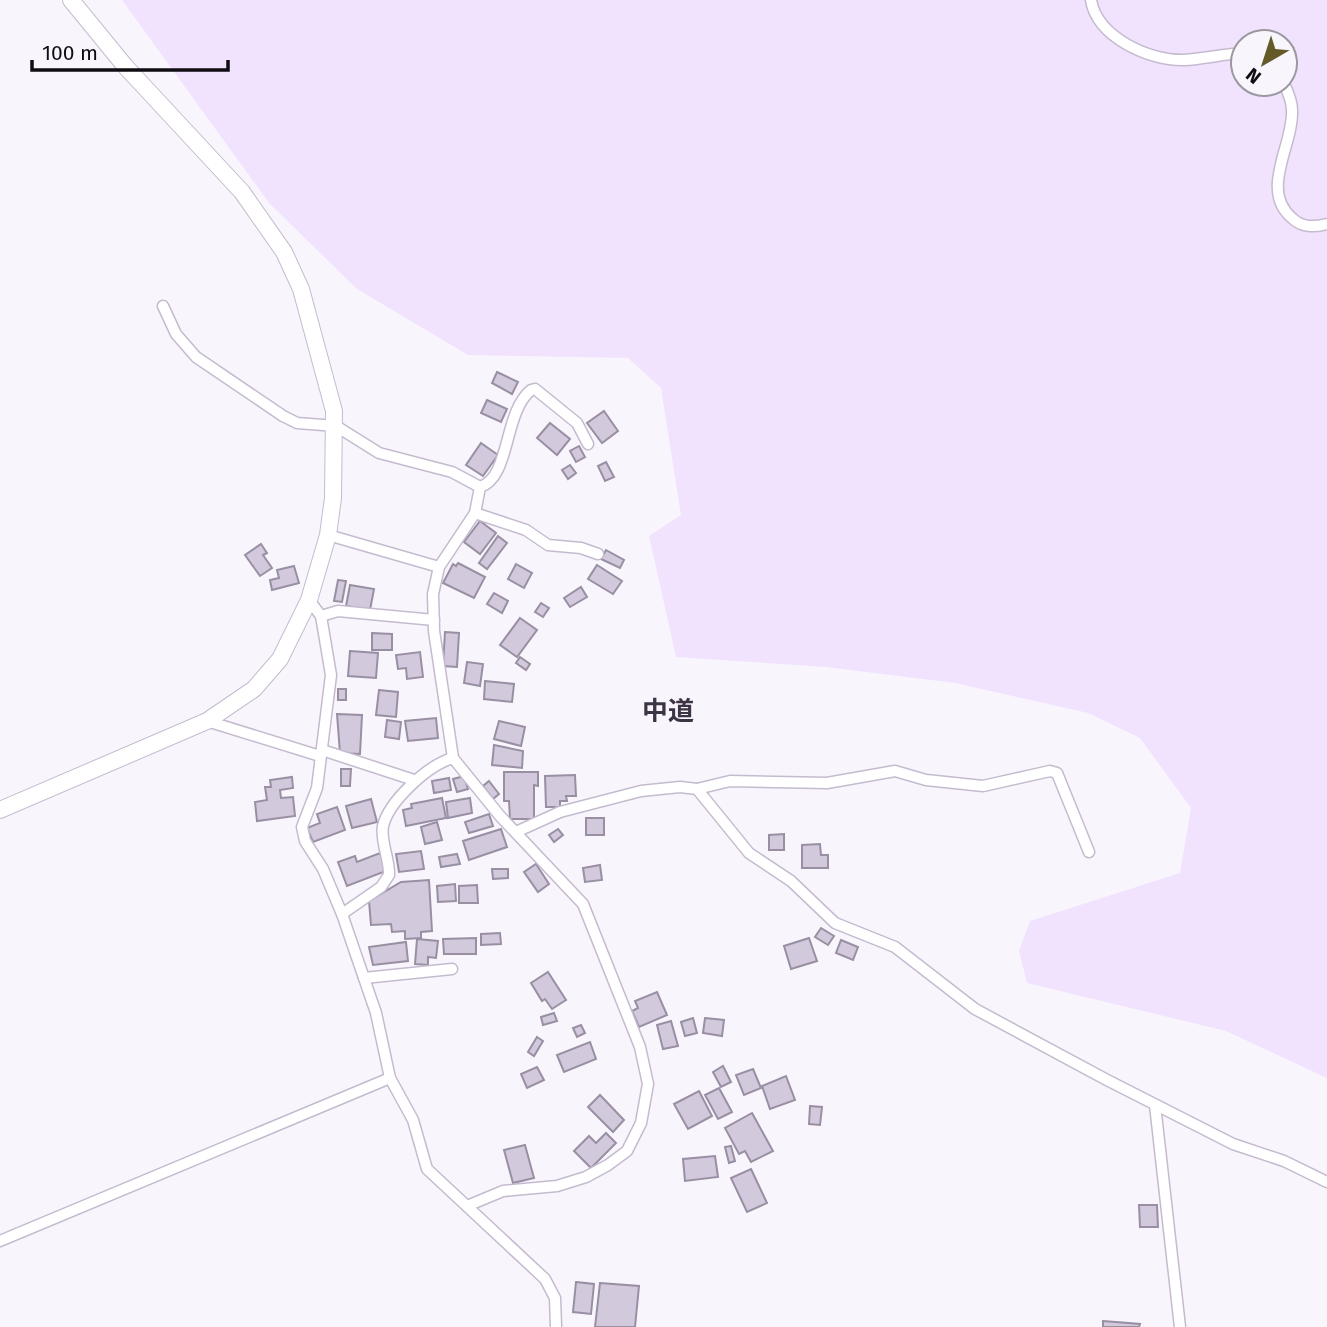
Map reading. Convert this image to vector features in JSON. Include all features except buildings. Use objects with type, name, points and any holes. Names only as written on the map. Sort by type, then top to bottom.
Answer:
[{"type":"main road","points":[[0,810],[207,721],[254,689],[271,671],[289,643],[309,600],[328,535],[336,426],[331,397],[301,289],[278,242],[242,192],[125,66],[71,0]]},
{"type":"street","points":[[1091,0],[1093,9],[1113,37],[1141,51],[1181,60],[1229,55]]},
{"type":"street","points":[[1289,98],[1293,111],[1281,163],[1281,204],[1294,221],[1307,227],[1327,224]]},
{"type":"street","points":[[163,306],[176,334],[205,364],[297,423],[336,426],[379,453],[452,472],[481,487]]},
{"type":"street","points":[[467,1206],[503,1191],[557,1186],[586,1177],[608,1165],[627,1151],[641,1123],[646,1101],[648,1084],[640,1047],[583,904],[516,832],[453,758],[434,620],[433,594],[439,567],[475,513],[481,487],[495,475],[516,407],[534,389],[577,423],[588,444]]},
{"type":"street","points":[[475,513],[526,530],[548,545],[581,548],[598,554]]},
{"type":"street","points":[[328,535],[439,567]]},
{"type":"street","points":[[309,600],[321,616],[331,675],[317,788],[302,827],[305,841],[323,869],[342,914],[376,1013],[390,1078],[413,1120],[427,1170],[545,1279],[555,1298],[556,1327]]},
{"type":"street","points":[[321,616],[338,611],[434,620]]},
{"type":"street","points":[[207,721],[414,780]]},
{"type":"street","points":[[342,914],[381,887],[389,876],[382,829],[414,780],[453,758]]},
{"type":"street","points":[[516,832],[560,812],[641,791],[680,787],[697,789],[730,780],[827,783],[895,771],[926,780],[983,786],[1038,772],[1057,773],[1089,852]]},
{"type":"street","points":[[697,789],[749,853],[791,881],[829,918],[895,947],[975,1009],[1155,1105],[1233,1144],[1284,1161],[1327,1182]]},
{"type":"street","points":[[364,978],[452,969]]},
{"type":"street","points":[[0,1241],[390,1078]]},
{"type":"street","points":[[1155,1105],[1180,1327]]},
{"type":"shaded area","points":[[122,0],[1327,0],[1327,1078],[1226,1031],[1027,983],[1019,951],[1030,921],[1180,873],[1191,808],[1140,738],[1088,713],[955,683],[826,667],[676,657],[649,536],[681,515],[661,388],[628,358],[468,355],[357,289],[269,203]]},
{"type":"district","name":"中道","points":[[668,711]]}]
